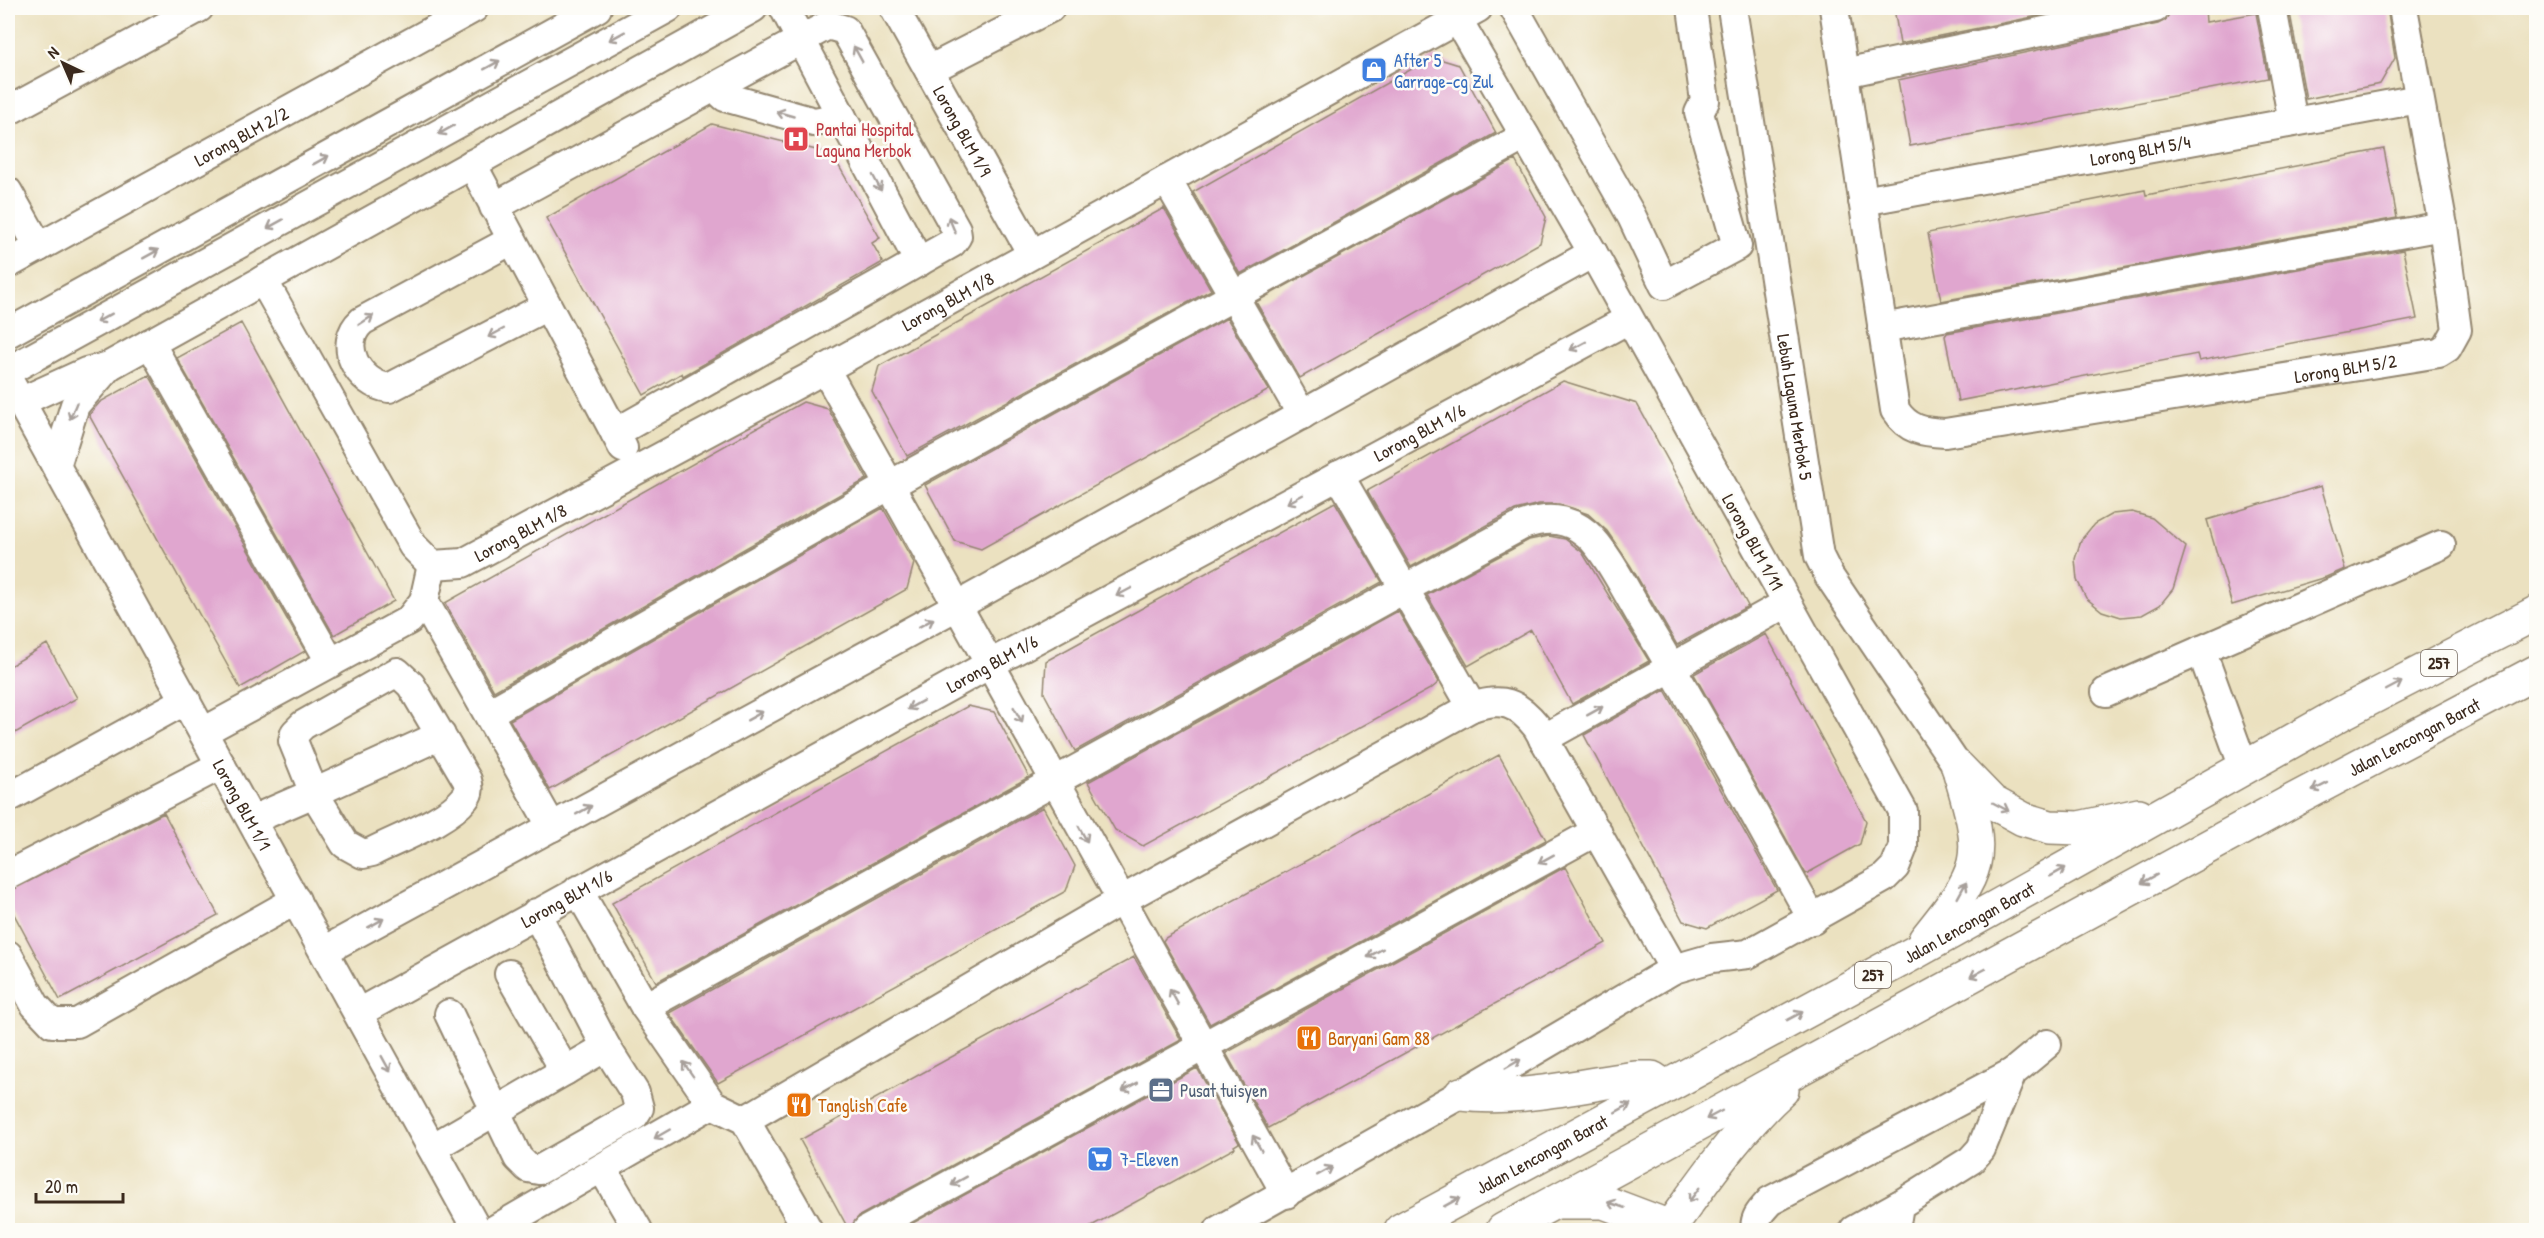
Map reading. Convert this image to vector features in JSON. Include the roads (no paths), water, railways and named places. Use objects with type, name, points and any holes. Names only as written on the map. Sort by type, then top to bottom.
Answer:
[{"type":"highway","name":"Jalan Lencongan Barat","points":[[1401,1230],[1914,953],[2342,713],[2536,613]]},
{"type":"highway","name":"Jalan Lencongan Barat","points":[[1503,1230],[2294,800],[2536,672]]},
{"type":"highway","points":[[1958,767],[1992,802],[2023,819],[2050,827],[2079,828],[2172,808]]},
{"type":"highway","points":[[1914,953],[1956,900],[1974,869],[1976,823],[1958,767]]},
{"type":"highway","points":[[1554,1202],[1604,1202],[1671,1229],[1727,1149],[1762,1108],[1818,1059]]},
{"type":"highway","points":[[1461,1094],[1481,1097],[1635,1078],[1652,1078],[1664,1086]]},
{"type":"street","points":[[8,111],[199,8]]},
{"type":"street","name":"Lorong BLM 2/2","points":[[8,264],[474,8]]},
{"type":"street","points":[[8,333],[597,8]]},
{"type":"street","points":[[8,371],[668,8]]},
{"type":"street","points":[[14,390],[109,366],[753,8]]},
{"type":"street","points":[[784,8],[919,262]]},
{"type":"street","name":"Lorong BLM 1/9","points":[[894,8],[1032,254]]},
{"type":"street","points":[[929,70],[1050,8]]},
{"type":"street","points":[[1514,8],[1632,217],[1664,285],[1737,246],[1700,113],[1705,101],[1692,8]]},
{"type":"street","name":"Lebuh Laguna Merbok 5","points":[[1732,8],[1819,556],[1829,576],[1958,767]]},
{"type":"street","points":[[1834,8],[1882,328],[2443,226]]},
{"type":"street","points":[[1844,73],[2155,8]]},
{"type":"street","points":[[2272,8],[2293,122]]},
{"type":"street","name":"Lorong BLM 5/2","points":[[1882,328],[1895,410],[1912,428],[1924,432],[1946,433],[2439,353],[2447,348],[2457,330],[2443,226],[2403,8]]},
{"type":"street","name":"Lorong BLM 1/11","points":[[1219,1230],[1461,1094],[1674,969],[1712,958],[1748,954],[1813,920],[1884,878],[1895,867],[1903,847],[1905,827],[1903,811],[1525,136],[1462,11]]},
{"type":"street","name":"Lorong BLM 1/8","points":[[432,565],[463,563],[825,369],[1167,180],[1462,11]]},
{"type":"street","points":[[494,207],[828,25],[844,30],[956,229],[957,236],[952,243],[615,433]]},
{"type":"street","points":[[714,87],[725,97],[814,122],[842,117]]},
{"type":"street","name":"Lorong BLM 5/4","points":[[1863,201],[2419,99]]},
{"type":"street","points":[[489,713],[890,485],[1525,136]]},
{"type":"street","points":[[472,164],[635,470]]},
{"type":"street","points":[[1167,180],[1302,415]]},
{"type":"street","points":[[8,192],[39,247]]},
{"type":"street","points":[[512,240],[362,321],[352,330],[349,339],[350,350],[356,363],[368,381],[388,388],[547,306]]},
{"type":"street","points":[[324,951],[957,606],[1593,254]]},
{"type":"street","points":[[203,732],[409,620],[424,601],[432,565],[413,546],[263,280]]},
{"type":"street","name":"Lorong BLM 1/6","points":[[358,1013],[990,664],[1629,319]]},
{"type":"street","points":[[150,343],[331,663]]},
{"type":"street","points":[[56,466],[75,405],[109,366]]},
{"type":"street","points":[[825,369],[1120,901],[1286,1194]]},
{"type":"street","name":"Lorong BLM 1/1","points":[[14,390],[477,1230]]},
{"type":"street","points":[[1339,475],[1472,707]]},
{"type":"street","points":[[645,1007],[1404,589],[1523,525],[1543,519],[1569,522],[1588,535],[1607,561],[1672,668],[1813,920]]},
{"type":"street","points":[[2106,692],[2441,545]]},
{"type":"street","points":[[424,601],[552,827]]},
{"type":"street","points":[[1544,739],[1787,603]]},
{"type":"street","points":[[2200,650],[2244,768]]},
{"type":"street","points":[[397,672],[411,685],[470,788],[466,797],[451,811],[372,852],[363,854],[345,844],[314,793],[293,741],[295,733],[303,725],[397,672]]},
{"type":"street","points":[[8,798],[186,700]]},
{"type":"street","points":[[745,1120],[1120,901],[1472,707],[1487,702],[1501,701],[1516,707],[1528,716],[1544,739],[1674,969]]},
{"type":"street","points":[[252,820],[441,735]]},
{"type":"street","points":[[8,875],[221,765]]},
{"type":"street","points":[[867,1230],[1597,831]]},
{"type":"street","points":[[578,890],[645,1007],[712,1104],[745,1120],[808,1230]]},
{"type":"street","points":[[8,955],[35,1005],[52,1023],[77,1023],[296,900]]},
{"type":"street","points":[[449,1014],[518,1158],[528,1168],[539,1170],[634,1116],[639,1108],[635,1093],[606,1047],[536,913]]},
{"type":"street","points":[[509,974],[565,1071]]},
{"type":"street","points":[[1756,1230],[1755,1224],[1759,1213],[1770,1201],[2012,1072],[2047,1044]]},
{"type":"street","points":[[432,1148],[606,1047]]},
{"type":"street","points":[[1854,1230],[1897,1218],[1971,1160],[1984,1141],[2012,1072]]},
{"type":"street","points":[[494,1230],[712,1104]]},
{"type":"street","points":[[602,1168],[638,1230]]},
{"type":"place","name":"After 5 Garrage-cg Zul","points":[[1374,70]]},
{"type":"place","name":"Pantai Hospital Laguna Merbok","points":[[796,139]]},
{"type":"place","name":"Baryani Gam 88","points":[[1309,1038]]},
{"type":"place","name":"Pusat tuisyen","points":[[1161,1090]]},
{"type":"place","name":"Tanglish Cafe","points":[[799,1105]]},
{"type":"place","name":"7-Eleven","points":[[1100,1159]]}]
